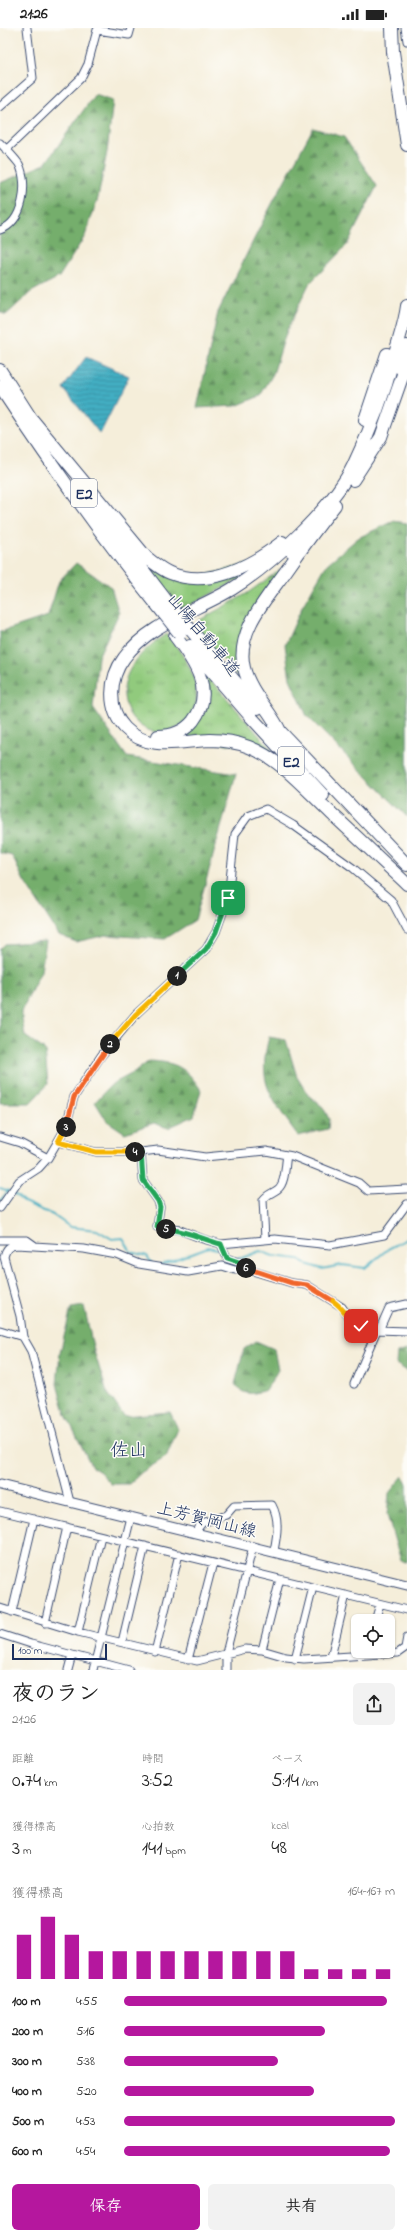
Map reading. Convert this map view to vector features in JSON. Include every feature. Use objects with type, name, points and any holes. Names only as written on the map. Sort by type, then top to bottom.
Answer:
[{"type":"highway","points":[[392,28],[393,52],[407,145]]},
{"type":"highway","points":[[397,28],[398,51],[407,108]]},
{"type":"highway","points":[[356,469],[384,393],[407,306]]},
{"type":"highway","points":[[356,469],[392,396],[407,346]]},
{"type":"highway","points":[[280,731],[274,718],[251,686],[244,668],[244,647],[249,627],[329,500],[381,437],[407,363]]},
{"type":"highway","name":"山陽自動車道","points":[[0,370],[30,417],[170,613],[182,633],[284,753],[407,883]]},
{"type":"highway","name":"山陽自動車道","points":[[0,387],[51,464],[120,559],[170,613]]},
{"type":"highway","points":[[30,417],[142,552],[169,573],[197,579],[211,578],[232,572],[312,526]]},
{"type":"highway","points":[[182,633],[203,688],[203,700],[200,708],[189,726],[174,734],[157,736],[139,730],[131,724],[120,707],[118,689],[124,670],[138,650],[163,631],[242,589],[268,571],[312,526]]},
{"type":"highway","points":[[312,526],[263,567],[218,597],[147,635],[132,648],[122,659],[112,685],[114,708],[124,727],[141,739],[152,743],[224,740],[239,743],[256,750],[295,779],[407,883]]},
{"type":"highway","name":"山陽自動車道","points":[[182,633],[280,731],[407,865]]},
{"type":"main road","name":"上芳賀岡山線","points":[[0,1485],[274,1551],[407,1585]]},
{"type":"street","points":[[0,107],[33,78],[27,28]]},
{"type":"street","points":[[6,150],[81,78],[88,64],[97,30],[129,35],[130,28]]},
{"type":"street","points":[[405,28],[407,41]]},
{"type":"street","points":[[0,143],[19,165],[23,190],[18,214],[8,228],[0,230]]},
{"type":"street","points":[[1,1205],[19,1181],[39,1168],[48,1158],[65,1129],[74,1097],[101,1056],[136,1014],[206,949],[216,932],[228,898],[235,834],[248,816],[266,809],[293,825],[353,868],[390,900],[407,930]]},
{"type":"street","points":[[0,1137],[20,1143],[48,1158]]},
{"type":"street","points":[[58,1142],[96,1152],[141,1152],[158,1150],[206,1157],[266,1151],[287,1155],[358,1183],[368,1192],[407,1189]]},
{"type":"street","points":[[141,1152],[143,1180],[158,1201],[160,1207],[157,1227],[180,1230],[221,1244],[275,1239],[330,1245],[384,1235],[407,1204]]},
{"type":"street","points":[[265,1239],[263,1200],[279,1188],[283,1182],[287,1155]]},
{"type":"street","points":[[0,1240],[27,1240],[36,1246]]},
{"type":"street","points":[[221,1244],[227,1258],[245,1264],[246,1269]]},
{"type":"street","points":[[70,1502],[31,1351],[23,1337],[20,1316],[4,1257],[5,1251],[10,1246],[84,1249],[117,1255],[139,1264],[188,1272],[222,1266],[235,1270],[246,1269],[307,1285],[342,1307],[353,1323],[379,1329],[407,1331]]},
{"type":"street","points":[[354,1384],[389,1308],[407,1304]]},
{"type":"street","points":[[0,1330],[23,1337]]},
{"type":"street","points":[[195,1532],[202,1524],[226,1516],[234,1506],[272,1505],[277,1514],[278,1526],[274,1551]]},
{"type":"street","points":[[0,1519],[1,1511],[407,1610]]},
{"type":"street","points":[[93,1670],[131,1517]]},
{"type":"street","points":[[12,1612],[34,1519]]},
{"type":"street","points":[[45,1623],[67,1527]]},
{"type":"street","points":[[78,1632],[101,1536]]},
{"type":"street","points":[[122,1642],[145,1546]]},
{"type":"street","points":[[226,1670],[226,1653],[253,1546]]},
{"type":"street","points":[[155,1652],[178,1554]]},
{"type":"street","points":[[188,1660],[213,1563]]},
{"type":"street","points":[[262,1650],[280,1579]]},
{"type":"street","points":[[296,1659],[313,1587]]},
{"type":"street","points":[[331,1657],[346,1595]]},
{"type":"street","points":[[377,1614],[380,1604]]},
{"type":"street","points":[[0,1608],[45,1623],[188,1660],[205,1661],[226,1653],[245,1649],[262,1650],[296,1659],[351,1655]]},
{"type":"street","points":[[0,1634],[72,1656],[128,1670]]},
{"type":"street","points":[[395,1653],[398,1653],[404,1648],[407,1637]]},
{"type":"street","points":[[68,1670],[72,1656]]},
{"type":"green space","points":[[95,94],[113,100],[107,152],[98,198],[85,236],[59,277],[31,292],[6,315],[0,312],[0,183],[45,164]]},
{"type":"green space","points":[[313,128],[344,137],[377,186],[347,245],[309,284],[287,330],[273,374],[260,396],[236,406],[197,408],[218,312],[265,217]]},
{"type":"green space","points":[[393,521],[407,523],[407,817],[307,716],[290,679],[285,645],[303,605],[327,564],[358,538]]},
{"type":"green space","points":[[260,561],[240,579],[186,607],[180,607],[146,566],[150,563],[182,581]]},
{"type":"green space","points":[[76,563],[111,587],[119,613],[98,657],[93,708],[127,757],[236,774],[195,920],[165,939],[106,935],[76,942],[59,935],[24,881],[12,856],[0,853],[0,632],[48,616],[59,581]]},
{"type":"green space","points":[[280,570],[246,626],[247,686],[197,631],[201,626],[198,621],[246,594]]},
{"type":"green space","points":[[166,634],[181,653],[193,675],[196,686],[196,698],[194,709],[181,726],[164,732],[155,732],[143,727],[131,716],[125,701],[124,689],[126,678],[131,667],[147,649]]},
{"type":"green space","points":[[205,673],[275,754],[273,756],[259,747],[178,740],[189,731]]},
{"type":"green space","points":[[46,941],[41,971],[21,1012],[25,1036],[45,1050],[48,1084],[30,1103],[0,1103],[0,949],[5,944]]},
{"type":"green space","points":[[269,1037],[286,1040],[297,1077],[308,1095],[323,1107],[329,1119],[328,1129],[298,1136],[274,1101],[269,1090],[264,1067],[265,1053]]},
{"type":"green space","points":[[149,1061],[166,1063],[180,1067],[196,1082],[201,1090],[194,1116],[168,1128],[154,1123],[125,1133],[107,1121],[95,1102],[112,1084],[135,1072]]},
{"type":"green space","points":[[84,1306],[94,1351],[107,1392],[124,1416],[170,1412],[178,1429],[166,1457],[142,1472],[129,1484],[111,1484],[100,1472],[92,1467],[66,1415],[57,1384],[60,1353],[71,1308]]},
{"type":"green space","points":[[256,1341],[274,1349],[278,1370],[266,1390],[257,1393],[245,1393],[235,1384],[244,1349]]},
{"type":"green space","points":[[407,1350],[407,1371],[396,1364],[397,1353]]},
{"type":"green space","points":[[403,1476],[407,1485],[407,1562],[401,1561],[387,1515],[389,1493]]},
{"type":"water","points":[[86,357],[129,376],[100,434],[63,388]]},
{"type":"waterway","points":[[0,1188],[12,1192],[24,1202],[53,1215],[70,1227],[97,1230],[112,1239],[123,1238],[131,1252],[147,1256],[152,1264]]},
{"type":"waterway","points":[[0,1201],[8,1191]]},
{"type":"waterway","points":[[236,1258],[242,1258],[260,1251],[273,1256],[299,1259],[303,1263],[322,1269],[342,1265],[365,1268],[388,1249],[407,1239]]},
{"type":"waterway","points":[[160,1265],[208,1247],[217,1249]]},
{"type":"district","name":"佐山","points":[[129,1449]]},
{"type":"route","points":[[228,898],[216,932],[206,949],[136,1014],[101,1056],[74,1097],[65,1129],[58,1142],[77,1145],[96,1152],[141,1152],[143,1180],[145,1185],[158,1201],[160,1207],[157,1227],[160,1229],[180,1230],[221,1244],[227,1258],[245,1264],[246,1269],[292,1283],[307,1285],[342,1307],[349,1319],[353,1323],[361,1326]]}]
